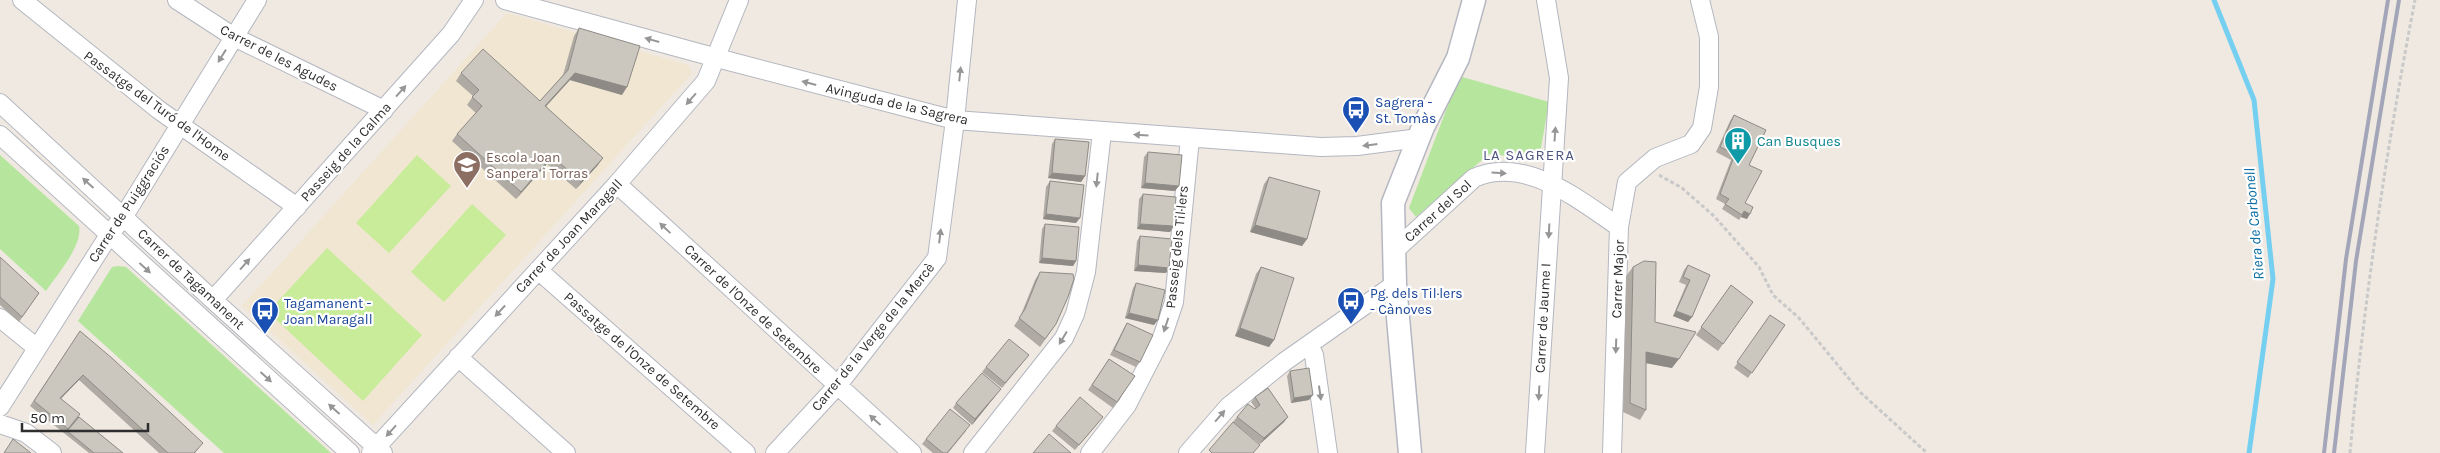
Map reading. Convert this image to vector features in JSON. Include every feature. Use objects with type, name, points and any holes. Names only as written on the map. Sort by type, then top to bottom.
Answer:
[{"type":"street","name":"Passatge del Turó de l'Home","points":[[22,0],[101,66],[180,125],[297,206]]},
{"type":"street","name":"Carrer de les Agudes","points":[[177,0],[234,37],[384,110]]},
{"type":"street","name":"Carrer de Puiggraciós","points":[[0,407],[109,235],[124,216],[257,0]]},
{"type":"street","name":"Passeig de la Calma","points":[[213,300],[451,34],[474,0]]},
{"type":"street","name":"Avinguda de la Sagrera","points":[[505,0],[955,120],[1321,147],[1357,146],[1419,138]]},
{"type":"street","name":"Carrer de Joan Maragall","points":[[377,451],[458,357],[618,184],[706,82],[739,0]]},
{"type":"street","name":"Carrer de la Verge de la Mercè","points":[[775,453],[837,386],[937,258],[955,120],[967,0]]},
{"type":"street","name":"Carrer de Jaume I","points":[[1535,453],[1559,78],[1546,0]]},
{"type":"street","name":"Carrer Major","points":[[1612,453],[1619,227],[1627,182],[1655,158],[1691,144],[1702,128],[1709,87],[1709,37],[1700,0]]},
{"type":"street","points":[[1410,453],[1395,284],[1393,203],[1419,138],[1458,58],[1474,1]]},
{"type":"street","name":"Carrer de Tagamanent","points":[[0,103],[377,451]]},
{"type":"street","points":[[973,453],[1064,338],[1075,314],[1086,272],[1102,132]]},
{"type":"street","name":"Carrer de Tagamanent","points":[[0,135],[350,453]]},
{"type":"street","name":"Passeig dels Til·lers","points":[[1090,453],[1127,405],[1152,359],[1171,310],[1190,138]]},
{"type":"street","name":"Carrer del Sol","points":[[1393,252],[1474,178],[1487,172],[1531,177],[1552,183],[1619,227]]},
{"type":"street","name":"Carrer de l'Onze de Setembre","points":[[618,184],[912,453]]},
{"type":"street","name":"Passatge de l'Onze de Setembre","points":[[538,270],[746,453]]},
{"type":"street","points":[[1188,453],[1229,406],[1284,362],[1395,284]]},
{"type":"street","points":[[0,318],[37,348]]},
{"type":"street","points":[[1310,345],[1314,355],[1328,453]]},
{"type":"street","points":[[458,357],[566,453]]},
{"type":"street","points":[[0,424],[26,433],[52,453]]},
{"type":"path","points":[[2350,453],[2370,273],[2395,104],[2415,0]]},
{"type":"path","points":[[1645,167],[1682,188],[1714,216],[1760,267],[1773,294],[1799,318],[1860,392],[1926,453]]},
{"type":"shaded area","name":"Escola Joan Sanpera i Torras","points":[[507,13],[688,65],[692,73],[373,425],[242,306]]},
{"type":"green space","points":[[1459,76],[1549,102],[1539,159],[1489,154],[1416,217],[1409,208]]},
{"type":"green space","points":[[0,155],[79,226],[79,234],[73,251],[46,291],[0,249]]},
{"type":"green space","points":[[417,155],[451,186],[389,253],[356,223]]},
{"type":"green space","points":[[472,204],[506,235],[444,302],[411,272]]},
{"type":"green space","points":[[327,248],[422,335],[363,401],[268,312]]},
{"type":"green space","points":[[112,267],[126,267],[331,453],[224,453],[78,321]]},
{"type":"building","points":[[579,28],[640,46],[627,87],[575,73],[545,106],[603,158],[581,182],[552,156],[521,192],[457,134],[482,106],[472,97],[479,90],[461,73],[483,49],[540,101],[568,70]]},
{"type":"building","name":"Can Busques","points":[[1734,115],[1766,130],[1749,165],[1762,171],[1745,203],[1753,207],[1750,214],[1744,211],[1742,215],[1725,204],[1729,199],[1720,194],[1735,154],[1720,147]]},
{"type":"building","points":[[1055,139],[1089,142],[1085,176],[1052,173]]},
{"type":"building","points":[[1148,152],[1182,155],[1179,186],[1145,183]]},
{"type":"building","points":[[1269,177],[1320,191],[1307,239],[1255,225]]},
{"type":"building","points":[[1050,181],[1084,185],[1080,218],[1046,214]]},
{"type":"building","points":[[1143,194],[1176,197],[1174,226],[1140,224]]},
{"type":"building","points":[[1045,224],[1079,227],[1076,261],[1042,258]]},
{"type":"building","points":[[1140,236],[1172,239],[1169,268],[1138,265]]},
{"type":"building","points":[[0,257],[39,293],[22,317],[0,297]]},
{"type":"building","points":[[1644,261],[1656,262],[1655,322],[1696,332],[1679,359],[1646,352],[1646,410],[1630,403],[1633,267]]},
{"type":"building","points":[[1688,265],[1710,275],[1692,317],[1676,311],[1690,280],[1683,277]]},
{"type":"building","points":[[1261,267],[1294,278],[1274,340],[1240,328]]},
{"type":"building","points":[[1040,272],[1073,274],[1074,279],[1056,324],[1045,339],[1019,318],[1025,309]]},
{"type":"building","points":[[1136,283],[1165,290],[1158,320],[1129,313]]},
{"type":"building","points":[[1731,285],[1753,302],[1723,344],[1701,327]]},
{"type":"building","points":[[1770,315],[1785,325],[1752,373],[1737,362]]},
{"type":"building","points":[[1127,323],[1153,335],[1140,362],[1114,350]]},
{"type":"building","points":[[80,331],[113,359],[203,443],[194,453],[168,453],[83,375],[60,398],[80,414],[68,429],[34,401]]},
{"type":"building","points":[[1009,339],[1029,355],[1005,383],[986,367]]},
{"type":"building","points":[[1109,359],[1135,376],[1117,402],[1092,385]]},
{"type":"building","points":[[1309,368],[1313,395],[1294,398],[1290,371]]},
{"type":"building","points":[[982,373],[1001,389],[975,419],[956,403]]},
{"type":"building","points":[[1268,388],[1288,417],[1264,438],[1237,417],[1248,404],[1255,409],[1260,405],[1255,397]]},
{"type":"building","points":[[1080,397],[1103,417],[1079,445],[1056,426]]},
{"type":"building","points":[[950,409],[970,425],[947,453],[943,453],[926,439]]},
{"type":"building","points":[[79,417],[123,453],[94,453],[67,431]]},
{"type":"building","points":[[1233,422],[1260,445],[1253,453],[1212,453],[1209,450]]},
{"type":"building","points":[[1049,434],[1071,453],[1033,453]]},
{"type":"building","points":[[13,439],[31,453],[4,453]]},
{"type":"waterway","name":"Riera de Carbonell","points":[[2214,0],[2254,100],[2273,279],[2249,453]]},
{"type":"railway","points":[[2324,453],[2346,259],[2388,0]]},
{"type":"railway","points":[[2334,453],[2356,261],[2399,0]]},
{"type":"place","name":"Sagrera - St. Tomàs","points":[[1356,134]]},
{"type":"place","name":"Can Busques","points":[[1738,165]]},
{"type":"place","name":"Escola Joan Sanpera i Torras","points":[[467,189]]},
{"type":"place","name":"Pg. dels Til·lers - Cànoves","points":[[1351,325]]},
{"type":"place","name":"Tagamanent - Joan Maragall","points":[[265,335]]},
{"type":"district","name":"LA SAGRERA","points":[[1529,155]]}]
